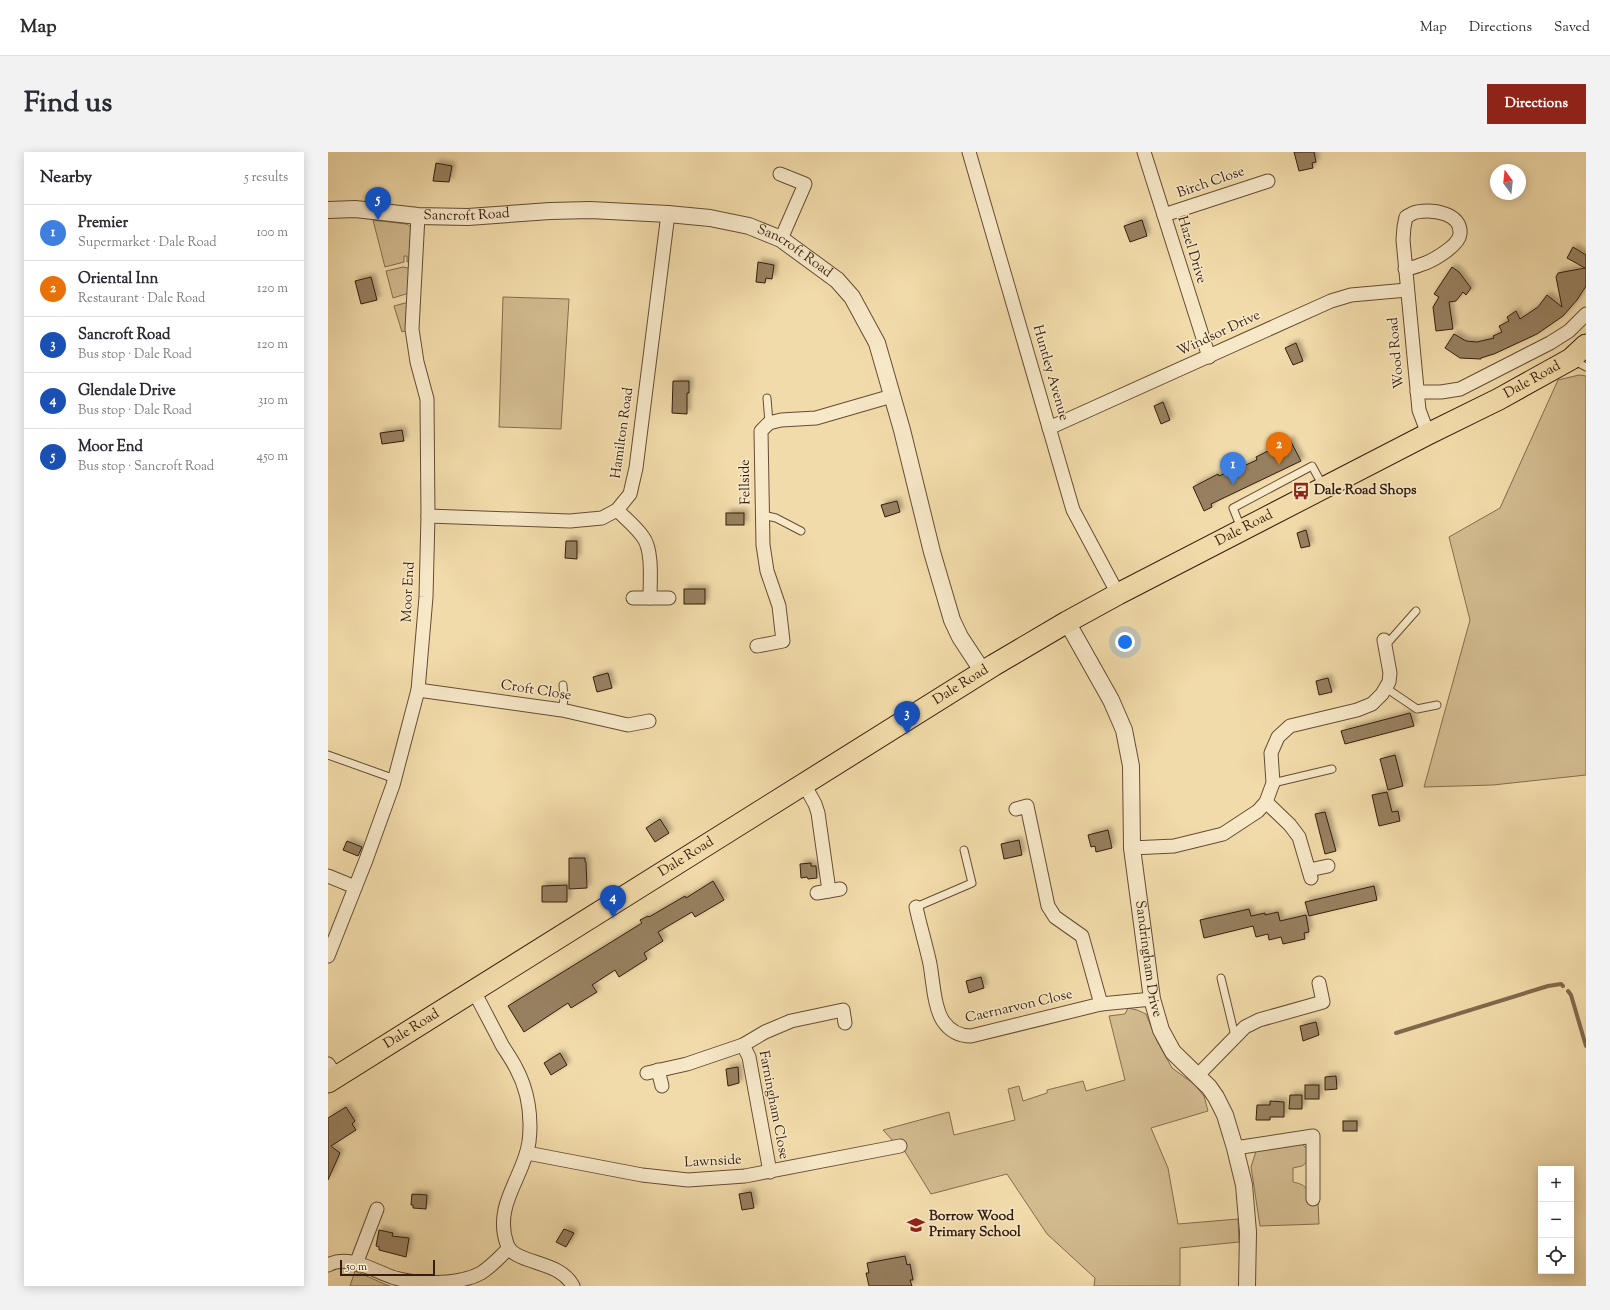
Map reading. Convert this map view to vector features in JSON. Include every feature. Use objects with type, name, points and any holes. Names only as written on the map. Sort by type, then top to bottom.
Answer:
[{"type":"main road","name":"Dale Road","points":[[331,1074],[474,991],[983,672],[1067,622],[1118,594],[1428,434],[1499,399],[1578,363],[1586,345]]},
{"type":"street","name":"Huntley Avenue","points":[[969,152],[1073,510],[1118,594]]},
{"type":"street","name":"Hazel Drive","points":[[1144,152],[1209,357]]},
{"type":"street","points":[[780,174],[805,184],[781,239]]},
{"type":"street","name":"Birch Close","points":[[1164,216],[1268,181]]},
{"type":"street","name":"Sancroft Road","points":[[328,210],[355,209],[418,216],[468,217],[550,211],[590,210],[668,214],[718,219],[749,226],[781,239],[837,280],[852,297],[876,343],[892,396],[932,552],[952,620],[960,637],[983,672]]},
{"type":"street","name":"Wood Road","points":[[1405,268],[1420,265],[1453,246],[1460,235],[1459,225],[1454,219],[1448,214],[1432,211],[1416,212],[1406,217],[1404,227],[1403,240],[1405,268],[1417,392],[1420,415],[1428,434]]},
{"type":"street","name":"Hamilton Road","points":[[428,516],[570,521],[602,518],[617,510],[630,494],[636,468],[668,214]]},
{"type":"street","name":"Moor End","points":[[328,956],[395,779],[418,690],[426,597],[428,516],[427,399],[417,362],[412,329],[418,216]]},
{"type":"street","name":"Windsor Drive","points":[[1049,428],[1330,301],[1351,295],[1407,290]]},
{"type":"street","name":"Dale Road","points":[[1417,392],[1442,392],[1460,389],[1550,343],[1569,331],[1586,314]]},
{"type":"street","points":[[769,423],[781,420],[816,418],[892,396]]},
{"type":"street","name":"Fellside","points":[[757,646],[783,640],[779,606],[767,571],[763,545],[761,431],[769,423]]},
{"type":"street","points":[[617,510],[643,536],[646,542],[650,561],[650,598]]},
{"type":"street","points":[[633,598],[668,598]]},
{"type":"street","name":"Sandringham Drive","points":[[1067,622],[1111,700],[1124,730],[1131,766],[1132,848],[1152,999],[1158,1022],[1173,1052],[1198,1075],[1216,1097],[1225,1115],[1244,1185],[1249,1259],[1247,1286]]},
{"type":"street","points":[[1132,848],[1174,846],[1223,834],[1258,811],[1266,802],[1273,783],[1271,753],[1278,737],[1290,726],[1357,710],[1372,704],[1386,688],[1389,682],[1390,673],[1385,643]]},
{"type":"street","name":"Croft Close","points":[[418,690],[562,710],[628,725],[649,722]]},
{"type":"street","points":[[804,784],[815,804],[818,813],[829,891]]},
{"type":"street","points":[[1266,802],[1290,825],[1299,837],[1310,874],[1328,866]]},
{"type":"street","points":[[1022,807],[1048,906],[1055,917],[1082,936],[1101,1004]]},
{"type":"street","points":[[328,876],[355,887]]},
{"type":"street","name":"Caernarvon Close","points":[[916,907],[930,963],[939,1013],[944,1022],[954,1032],[962,1036],[971,1036],[1101,1004],[1152,999]]},
{"type":"street","points":[[1198,1075],[1245,1027],[1259,1020],[1323,1002],[1319,983]]},
{"type":"street","points":[[474,991],[516,1067],[525,1090],[529,1112],[529,1132],[526,1153],[505,1205],[505,1237],[509,1248],[515,1254],[561,1272],[569,1279],[573,1286]]},
{"type":"street","name":"Farningham Close","points":[[662,1086],[653,1071],[687,1064],[743,1045],[765,1032],[791,1021],[843,1010],[845,1023]]},
{"type":"street","name":"Farningham Close","points":[[743,1045],[749,1057],[770,1172]]},
{"type":"street","points":[[1235,1148],[1313,1136],[1313,1199]]},
{"type":"street","name":"Lawnside","points":[[526,1153],[642,1175],[674,1179],[722,1178],[770,1172],[900,1146]]},
{"type":"street","points":[[356,1264],[377,1209]]},
{"type":"street","points":[[328,1265],[337,1262],[349,1262],[401,1279],[427,1282],[450,1281],[468,1278],[483,1272],[509,1248]]},
{"type":"lane","points":[[767,398],[769,423]]},
{"type":"lane","points":[[763,515],[776,518],[801,531]]},
{"type":"lane","points":[[1385,643],[1416,611]]},
{"type":"lane","points":[[562,710],[564,699],[563,685]]},
{"type":"lane","points":[[1386,688],[1417,708],[1437,705]]},
{"type":"lane","points":[[328,754],[395,779]]},
{"type":"lane","points":[[1273,783],[1332,769]]},
{"type":"lane","points":[[916,907],[972,883],[964,850]]},
{"type":"lane","points":[[1221,978],[1235,1036]]},
{"type":"shaded area","points":[[373,220],[407,224],[412,228],[411,261],[407,262],[407,256],[404,256],[404,262],[385,267]]},
{"type":"shaded area","points":[[403,267],[412,269],[409,293],[393,298],[386,271]]},
{"type":"shaded area","points":[[503,297],[569,299],[561,429],[499,427]]},
{"type":"shaded area","points":[[405,303],[409,304],[408,330],[402,332],[394,306]]},
{"type":"shaded area","points":[[1579,375],[1586,376],[1586,775],[1493,785],[1424,787],[1470,620],[1449,537],[1500,508],[1558,380]]},
{"type":"shaded area","points":[[1128,1008],[1146,1014],[1157,1041],[1172,1068],[1194,1084],[1204,1096],[1208,1111],[1151,1128],[1168,1168],[1178,1224],[1238,1219],[1239,1242],[1180,1248],[1180,1286],[1094,1286],[1095,1278],[1047,1234],[1007,1174],[931,1194],[904,1150],[883,1130],[949,1112],[954,1135],[1015,1120],[1008,1089],[1019,1086],[1023,1101],[1047,1093],[1047,1090],[1083,1081],[1086,1091],[1125,1080],[1109,1016],[1125,1014]]},
{"type":"shaded area","points":[[1301,1143],[1307,1149],[1307,1162],[1302,1166],[1293,1168],[1293,1182],[1301,1184],[1306,1188],[1309,1201],[1318,1203],[1319,1224],[1260,1226],[1251,1167],[1257,1148]]},
{"type":"shaded area","points":[[355,1271],[389,1286],[350,1286]]},
{"type":"building","points":[[1294,152],[1314,152],[1316,162],[1312,163],[1313,168],[1299,171]]},
{"type":"building","points":[[436,163],[452,166],[449,182],[433,181]]},
{"type":"building","points":[[1142,220],[1147,236],[1130,242],[1124,226]]},
{"type":"building","points":[[1573,247],[1586,255],[1586,286],[1577,300],[1563,316],[1537,334],[1481,359],[1460,358],[1445,348],[1454,334],[1466,341],[1477,342],[1494,338],[1493,336],[1502,332],[1499,326],[1509,321],[1507,317],[1516,311],[1520,319],[1538,307],[1547,295],[1562,307],[1556,277],[1558,273],[1585,268],[1567,258]]},
{"type":"building","points":[[758,262],[774,265],[772,279],[766,278],[765,283],[756,282]]},
{"type":"building","points":[[1452,267],[1459,272],[1471,288],[1466,295],[1463,292],[1456,301],[1449,302],[1453,329],[1436,331],[1433,307],[1439,297],[1434,294]]},
{"type":"building","points":[[371,277],[377,300],[361,304],[355,281]]},
{"type":"building","points":[[1296,343],[1303,361],[1293,365],[1285,348]]},
{"type":"building","points":[[673,381],[689,381],[689,393],[687,393],[687,414],[672,413]]},
{"type":"building","points":[[1163,402],[1170,420],[1161,424],[1154,406]]},
{"type":"building","points":[[402,430],[404,441],[382,444],[380,433]]},
{"type":"building","points":[[1290,440],[1301,461],[1211,504],[1212,507],[1204,511],[1193,487],[1218,474],[1219,476],[1257,460],[1256,457]]},
{"type":"building","points":[[897,501],[900,512],[885,517],[881,505]]},
{"type":"building","points":[[726,513],[744,513],[744,525],[726,525]]},
{"type":"building","points":[[1306,530],[1310,546],[1301,548],[1297,533]]},
{"type":"building","points":[[566,541],[577,541],[577,559],[565,558]]},
{"type":"building","points":[[684,589],[705,589],[705,604],[684,604]]},
{"type":"building","points":[[608,673],[612,688],[597,692],[593,677]]},
{"type":"building","points":[[1328,678],[1332,692],[1319,695],[1316,681]]},
{"type":"building","points":[[1410,713],[1414,726],[1345,744],[1341,731]]},
{"type":"building","points":[[1395,755],[1403,786],[1388,790],[1380,759]]},
{"type":"building","points":[[1387,792],[1392,812],[1398,811],[1400,821],[1379,826],[1372,795]]},
{"type":"building","points":[[1325,812],[1336,851],[1325,854],[1315,814]]},
{"type":"building","points":[[660,819],[669,833],[655,842],[646,828]]},
{"type":"building","points":[[1108,830],[1112,848],[1096,852],[1095,846],[1091,847],[1088,835]]},
{"type":"building","points":[[1019,840],[1022,855],[1004,859],[1001,844]]},
{"type":"building","points":[[347,841],[362,847],[358,856],[343,850]]},
{"type":"building","points":[[569,858],[585,858],[587,888],[569,889]]},
{"type":"building","points":[[811,863],[811,866],[816,866],[817,878],[801,878],[800,864]]},
{"type":"building","points":[[713,881],[724,900],[695,917],[692,912],[658,932],[663,941],[644,953],[647,959],[619,977],[615,970],[592,985],[597,992],[571,1008],[568,1003],[524,1032],[508,1006],[642,923],[640,920],[648,916],[649,917],[685,896],[686,898]]},
{"type":"building","points":[[567,885],[567,902],[542,902],[542,886]]},
{"type":"building","points":[[1374,886],[1377,900],[1309,916],[1305,902]]},
{"type":"building","points":[[1249,909],[1251,916],[1278,912],[1280,921],[1306,915],[1309,932],[1304,933],[1305,939],[1283,944],[1281,937],[1269,940],[1268,934],[1256,937],[1253,926],[1204,938],[1200,920]]},
{"type":"building","points":[[981,977],[984,988],[969,993],[966,981]]},
{"type":"building","points":[[1316,1022],[1319,1035],[1303,1041],[1300,1026]]},
{"type":"building","points":[[560,1053],[567,1065],[551,1075],[544,1063]]},
{"type":"building","points":[[738,1067],[739,1083],[728,1086],[726,1069]]},
{"type":"building","points":[[1336,1076],[1337,1089],[1325,1090],[1325,1077]]},
{"type":"building","points":[[1305,1085],[1319,1085],[1319,1099],[1305,1099]]},
{"type":"building","points":[[1290,1095],[1302,1095],[1302,1109],[1289,1109]]},
{"type":"building","points":[[1270,1101],[1284,1102],[1284,1117],[1270,1117],[1270,1120],[1256,1120],[1257,1105],[1270,1105]]},
{"type":"building","points":[[346,1107],[355,1121],[352,1124],[356,1130],[331,1146],[340,1153],[328,1180],[328,1118]]},
{"type":"building","points":[[1343,1121],[1357,1121],[1357,1131],[1343,1131]]},
{"type":"building","points":[[751,1192],[754,1208],[742,1210],[739,1194]]},
{"type":"building","points":[[412,1194],[427,1195],[426,1209],[413,1208],[413,1205],[411,1205]]},
{"type":"building","points":[[564,1229],[574,1233],[566,1247],[556,1242]]},
{"type":"building","points":[[379,1230],[393,1233],[392,1236],[409,1238],[406,1257],[379,1250],[379,1247],[376,1246]]},
{"type":"building","points":[[905,1256],[907,1265],[910,1264],[913,1280],[910,1280],[912,1286],[869,1286],[866,1273],[869,1273],[867,1263]]},
{"type":"waterway","points":[[1396,1033],[1548,986],[1561,984],[1563,986]]},
{"type":"waterway","points":[[1568,991],[1571,995],[1586,1046]]},
{"type":"place","name":"Moor End","points":[[378,220]]},
{"type":"place","name":"Oriental Inn","points":[[1279,465]]},
{"type":"place","name":"Premier","points":[[1233,485]]},
{"type":"place","name":"Dale Road Shops","points":[[1301,491]]},
{"type":"place","name":"Sancroft Road","points":[[907,734]]},
{"type":"place","name":"Glendale Drive","points":[[613,918]]},
{"type":"place","name":"Borrow Wood Primary School","points":[[916,1225]]}]
